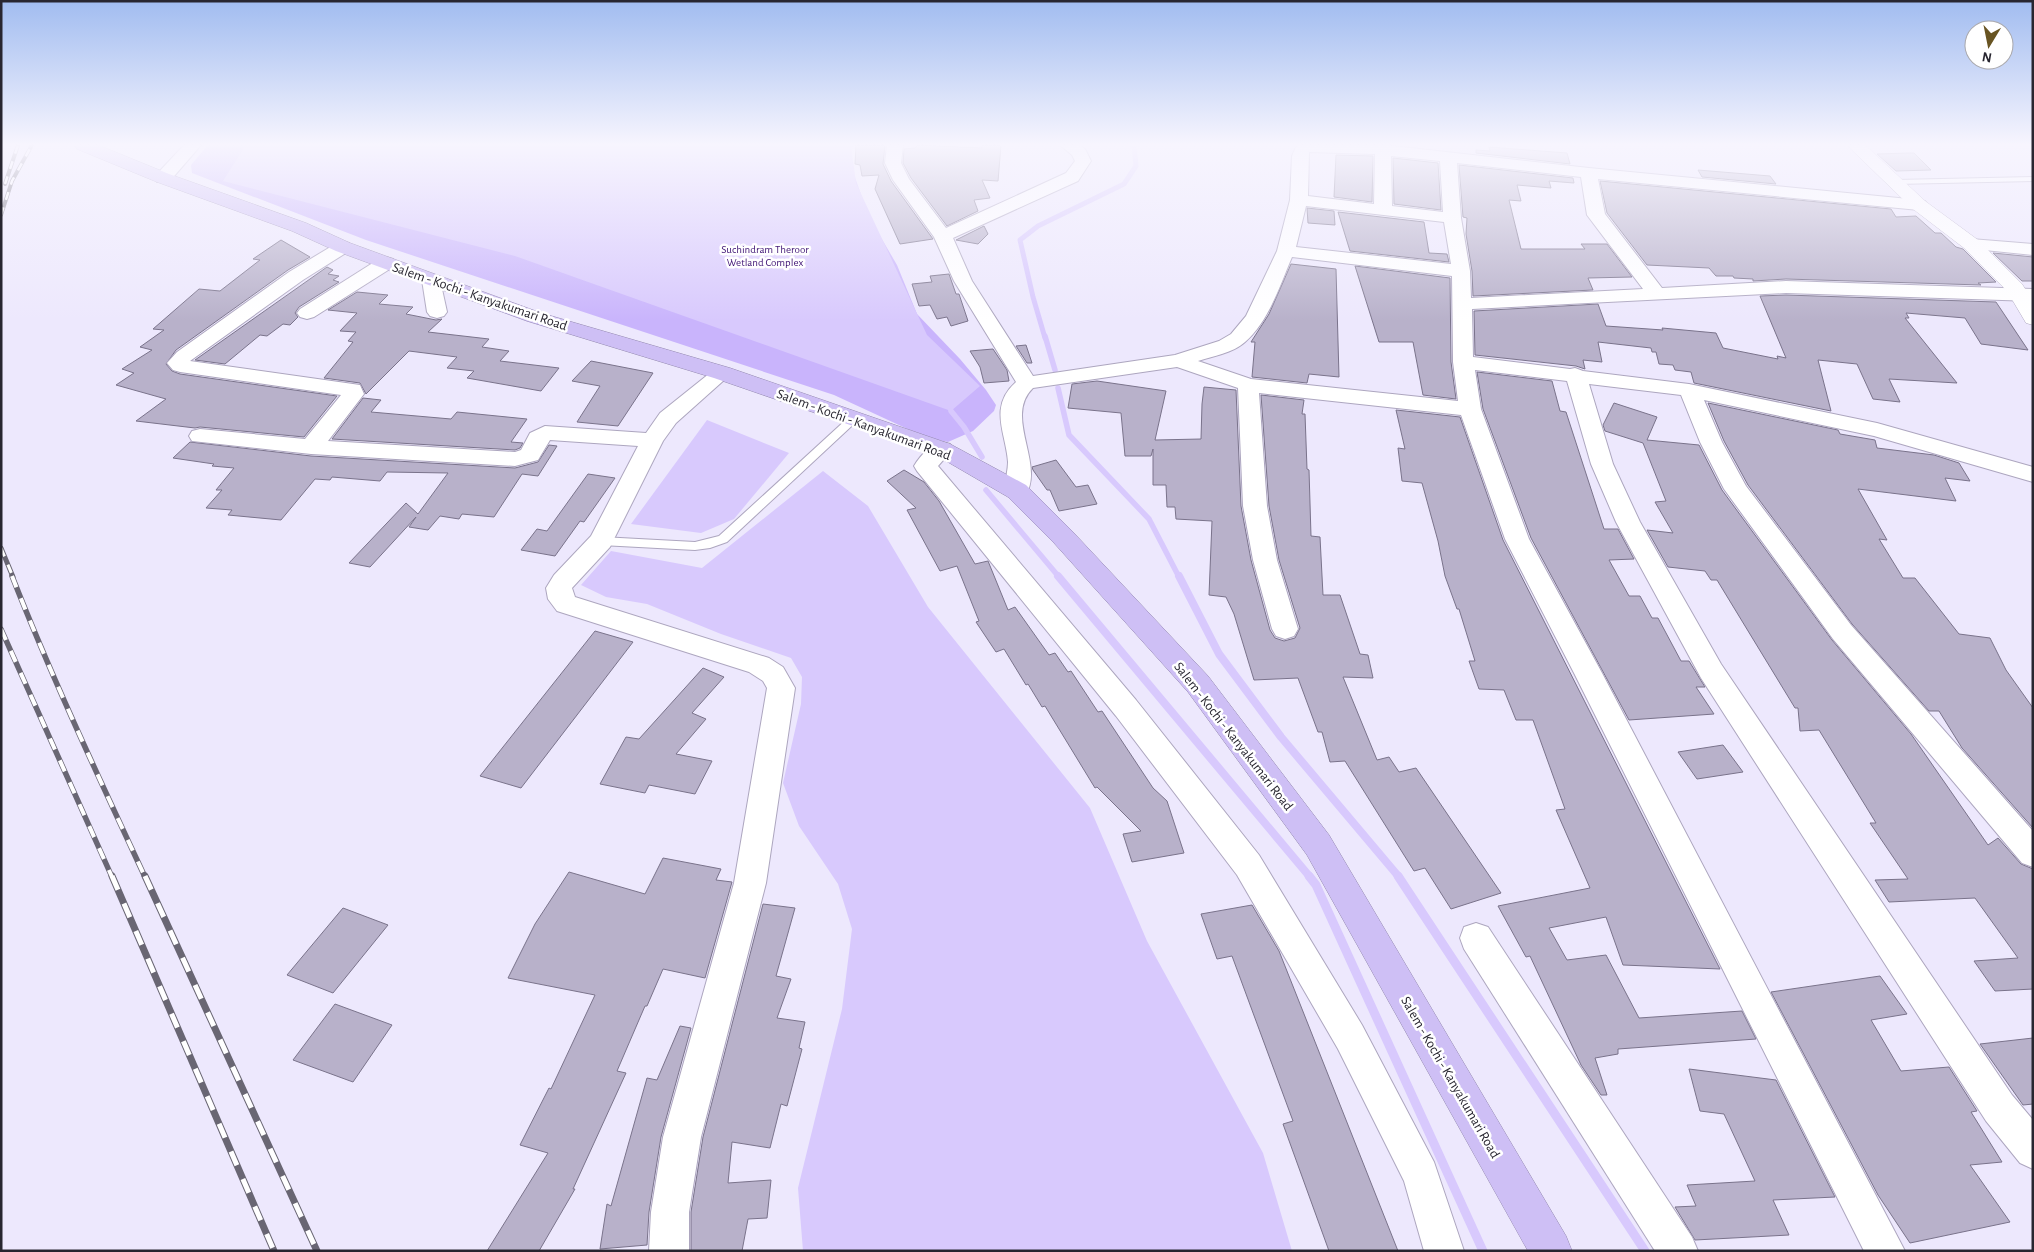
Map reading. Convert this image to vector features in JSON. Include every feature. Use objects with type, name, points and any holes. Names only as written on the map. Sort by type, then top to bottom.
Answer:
[{"type":"highway","name":"Salem - Kochi - Kanyakumari Road","points":[[235,203],[299,226],[386,263],[534,317],[722,373],[942,449],[1017,492],[1063,537],[1198,684],[1318,845],[1550,1251]]},
{"type":"street","points":[[919,203],[943,236],[963,281],[1027,383]]},
{"type":"street","points":[[943,236],[1014,203]]},
{"type":"street","points":[[1017,492],[1019,462],[1010,420],[1016,393],[1027,383],[1178,361],[1226,345],[1238,338],[1255,318],[1286,251],[1298,203]]},
{"type":"street","points":[[1325,203],[1452,218]]},
{"type":"street","points":[[1383,203],[1383,211]]},
{"type":"street","points":[[1451,203],[1461,271],[1463,362],[1470,409],[1517,539],[1885,1251]]},
{"type":"street","points":[[1594,203],[1596,215],[1657,294]]},
{"type":"street","points":[[1903,203],[1919,205],[1971,244],[2015,288],[2026,295],[2033,319]]},
{"type":"street","points":[[1971,244],[2033,250]]},
{"type":"street","points":[[311,446],[353,394],[352,390],[180,366],[177,363],[184,356],[296,276],[343,246]]},
{"type":"street","points":[[1286,251],[1461,271]]},
{"type":"street","points":[[307,313],[386,263]]},
{"type":"street","points":[[431,280],[437,312]]},
{"type":"street","points":[[1462,304],[1786,288],[2026,295]]},
{"type":"street","points":[[1178,361],[1248,385],[1470,409]]},
{"type":"street","points":[[1463,362],[1575,374],[1689,390],[1877,430],[2033,475]]},
{"type":"street","points":[[669,1251],[670,1212],[682,1137],[750,883],[781,688],[773,674],[759,665],[566,604],[561,599],[559,588],[563,581],[601,541],[652,440],[677,409],[722,373]]},
{"type":"street","points":[[1575,374],[1602,464],[1628,522],[1711,671],[1999,1108],[2033,1150]]},
{"type":"street","points":[[1248,385],[1255,506],[1265,560],[1285,629]]},
{"type":"street","points":[[1689,390],[1711,442],[1736,489],[1842,632],[2033,853]]},
{"type":"street","points":[[200,436],[311,446],[515,459],[530,455],[538,438],[545,433],[652,440]]},
{"type":"street","points":[[942,449],[925,466],[1126,708],[1248,866],[1350,1037],[1421,1176],[1444,1251]]},
{"type":"street","points":[[1476,938],[1678,1251]]},
{"type":"lane","points":[[601,541],[695,546],[710,544],[723,539],[853,419]]},
{"type":"green space","name":"Suchindram Theroor Wetland Complex","points":[[271,203],[864,203],[869,217],[897,265],[917,314],[960,359],[996,405],[994,411],[973,431],[948,442],[927,438],[834,395],[366,240]]},
{"type":"shaded area","points":[[310,203],[866,203],[927,335],[980,386],[951,411],[515,256]]},
{"type":"shaded area","points":[[707,420],[789,453],[734,519],[701,533],[631,524]]},
{"type":"shaded area","points":[[823,471],[868,506],[928,607],[1090,808],[1147,941],[1263,1153],[1292,1251],[803,1251],[798,1188],[842,1009],[852,929],[838,884],[799,826],[783,783],[801,704],[802,677],[791,658],[721,634],[647,604],[606,597],[581,585],[611,551],[702,568]]},
{"type":"building","points":[[882,203],[907,203],[933,239],[900,244]]},
{"type":"building","points":[[930,203],[975,203],[978,211],[947,226]]},
{"type":"building","points":[[1441,203],[1441,210],[1394,204]]},
{"type":"building","points":[[1462,203],[1510,203],[1521,249],[1585,249],[1581,244],[1607,244],[1632,277],[1588,278],[1593,290],[1473,296],[1472,271],[1466,234],[1467,218],[1463,217]]},
{"type":"building","points":[[1605,203],[1833,203],[1891,209],[1896,217],[1916,216],[1935,233],[1941,233],[1956,247],[1963,249],[1996,282],[1978,283],[1981,285],[1786,279],[1753,281],[1753,279],[1734,278],[1733,276],[1716,276],[1709,268],[1647,265],[1607,213]]},
{"type":"building","points":[[1307,208],[1334,211],[1335,225],[1308,223]]},
{"type":"building","points":[[1338,212],[1424,222],[1429,253],[1447,254],[1449,262],[1350,251]]},
{"type":"building","points":[[984,226],[988,234],[978,244],[956,240]]},
{"type":"building","points":[[281,240],[310,257],[288,270],[176,350],[166,364],[172,371],[180,374],[337,396],[304,437],[136,421],[166,399],[116,385],[134,373],[122,369],[152,350],[140,347],[164,330],[153,329],[199,289],[220,291],[260,260],[253,259]]},
{"type":"building","points":[[1993,253],[2033,257],[2033,281],[2022,281]]},
{"type":"building","points":[[1291,264],[1336,269],[1339,377],[1309,374],[1307,383],[1252,377],[1255,342],[1251,342],[1269,314]]},
{"type":"building","points":[[1355,266],[1450,278],[1451,362],[1456,399],[1423,395],[1413,342],[1379,342]]},
{"type":"building","points":[[327,267],[333,270],[328,274],[339,276],[333,280],[339,282],[299,307],[295,313],[298,317],[290,325],[283,324],[267,336],[260,335],[225,364],[195,360]]},
{"type":"building","points":[[949,274],[956,294],[959,294],[968,321],[951,326],[947,317],[937,319],[930,305],[919,306],[912,284],[932,282],[930,276]]},
{"type":"building","points":[[357,292],[388,295],[379,304],[413,307],[406,314],[436,320],[442,319],[428,332],[489,339],[482,347],[509,351],[500,361],[559,368],[541,391],[467,378],[474,371],[447,368],[457,357],[409,351],[366,394],[360,383],[324,378],[353,342],[348,341],[356,332],[340,331],[357,313],[328,310]]},
{"type":"building","points":[[1786,295],[1996,302],[2028,350],[1981,344],[1965,318],[1906,313],[1909,318],[1905,318],[1957,383],[1889,379],[1900,402],[1873,399],[1857,364],[1818,360],[1831,411],[1694,383],[1691,372],[1675,370],[1673,365],[1659,364],[1656,352],[1652,352],[1651,348],[1598,342],[1602,362],[1583,360],[1585,369],[1576,366],[1475,355],[1474,311],[1598,304],[1606,326],[1663,330],[1662,328],[1716,333],[1723,348],[1778,359],[1777,356],[1786,358],[1760,296]]},
{"type":"building","points":[[1026,345],[1032,363],[1027,363],[1016,346]]},
{"type":"building","points":[[993,349],[1007,370],[1009,381],[984,383],[980,367],[970,351]]},
{"type":"building","points":[[591,361],[653,373],[618,426],[577,422],[600,386],[572,381]]},
{"type":"building","points":[[1477,372],[1552,381],[1560,411],[1566,412],[1604,529],[1618,529],[1634,559],[1609,560],[1629,596],[1640,596],[1652,618],[1658,618],[1681,661],[1689,661],[1705,687],[1696,687],[1714,714],[1629,720],[1531,538],[1483,409]]},
{"type":"building","points":[[1097,381],[1166,391],[1155,440],[1201,439],[1204,387],[1236,390],[1241,506],[1251,560],[1270,630],[1275,638],[1284,641],[1295,638],[1300,628],[1279,560],[1269,506],[1261,395],[1304,400],[1302,414],[1305,414],[1311,536],[1320,537],[1323,595],[1340,595],[1360,654],[1368,655],[1373,678],[1343,677],[1377,760],[1389,757],[1399,772],[1416,768],[1501,893],[1451,909],[1425,868],[1414,871],[1345,761],[1330,762],[1322,732],[1318,732],[1298,678],[1254,680],[1234,614],[1226,597],[1209,595],[1212,521],[1176,519],[1175,507],[1167,507],[1166,485],[1153,485],[1153,449],[1151,456],[1125,456],[1121,413],[1068,408],[1072,384]]},
{"type":"building","points":[[363,398],[381,400],[371,412],[451,419],[457,412],[527,419],[511,442],[523,443],[520,448],[515,450],[332,439]]},
{"type":"building","points":[[1614,403],[1657,417],[1647,440],[1699,445],[1722,490],[1832,640],[1911,734],[1988,845],[1998,838],[2021,864],[2033,869],[2033,989],[1995,991],[1974,961],[2018,958],[1975,898],[1889,902],[1875,880],[1908,879],[1870,823],[1876,823],[1819,730],[1800,731],[1798,708],[1795,708],[1717,580],[1711,580],[1705,571],[1668,567],[1647,530],[1673,533],[1655,502],[1666,501],[1643,443],[1605,431],[1603,425]]},
{"type":"building","points":[[1708,403],[1838,430],[1840,434],[1875,440],[1877,448],[1934,455],[1959,463],[1970,481],[1945,478],[1956,501],[1858,489],[1887,540],[1879,539],[1903,578],[1915,578],[1959,634],[1990,638],[2006,670],[2033,708],[2033,828],[1962,748],[1939,711],[1929,711],[1852,624],[1748,485],[1724,441]]},
{"type":"building","points":[[1396,410],[1460,417],[1503,540],[1720,969],[1623,965],[1606,917],[1549,928],[1567,960],[1606,955],[1639,1018],[1742,1011],[1756,1039],[1618,1049],[1618,1054],[1595,1058],[1607,1095],[1601,1095],[1581,1065],[1530,956],[1526,957],[1498,906],[1590,888],[1556,810],[1565,809],[1533,720],[1516,720],[1504,690],[1479,689],[1469,661],[1475,661],[1459,609],[1457,609],[1445,576],[1438,541],[1422,483],[1402,481],[1398,448],[1405,449]]},
{"type":"building","points":[[190,442],[311,456],[515,468],[538,462],[549,445],[557,446],[538,476],[522,474],[494,517],[462,514],[459,519],[440,516],[428,530],[409,527],[416,517],[370,567],[349,563],[406,503],[418,514],[448,473],[387,472],[380,481],[332,477],[330,480],[315,479],[281,520],[228,515],[232,510],[206,508],[222,490],[216,490],[234,468],[212,466],[214,464],[173,458]]},
{"type":"building","points":[[1056,460],[1076,487],[1088,485],[1097,504],[1059,511],[1050,490],[1047,490],[1032,467]]},
{"type":"building","points":[[904,470],[924,482],[939,501],[975,564],[988,561],[1008,610],[1015,607],[1049,655],[1055,653],[1068,672],[1071,671],[1098,712],[1102,711],[1153,788],[1167,801],[1184,853],[1132,862],[1123,834],[1141,831],[1097,787],[1095,788],[1045,706],[1042,707],[1028,684],[1026,685],[1004,649],[996,652],[976,622],[979,621],[957,566],[940,571],[907,510],[916,508],[887,481]]},
{"type":"building","points":[[588,474],[615,478],[584,522],[580,521],[555,556],[521,550],[537,529],[547,531]]},
{"type":"building","points":[[595,631],[633,642],[521,788],[480,776]]},
{"type":"building","points":[[703,668],[724,677],[692,713],[706,719],[676,754],[712,761],[695,794],[649,785],[645,793],[600,784],[626,737],[639,739]]},
{"type":"building","points":[[1723,745],[1743,772],[1697,779],[1678,752]]},
{"type":"building","points":[[663,858],[721,869],[716,880],[732,882],[705,978],[663,969],[617,1071],[626,1073],[573,1189],[575,1189],[539,1251],[487,1251],[548,1153],[520,1145],[549,1088],[551,1089],[595,995],[508,978],[535,924],[569,872],[645,894]]},
{"type":"building","points":[[763,904],[795,908],[776,976],[791,979],[777,1018],[805,1022],[799,1048],[802,1049],[787,1106],[781,1104],[770,1148],[732,1142],[728,1183],[771,1180],[767,1218],[748,1219],[742,1251],[691,1251],[691,1212],[703,1137]]},
{"type":"building","points":[[1252,905],[1279,951],[1398,1251],[1329,1251],[1283,1124],[1293,1121],[1232,956],[1217,959],[1201,914]]},
{"type":"building","points":[[343,908],[388,925],[333,993],[287,975]]},
{"type":"building","points":[[1880,976],[1907,1014],[1871,1020],[1901,1071],[1949,1067],[1977,1111],[1971,1112],[2002,1162],[1970,1165],[2010,1222],[1910,1243],[1878,1195],[1771,992]]},
{"type":"building","points":[[335,1004],[392,1025],[353,1082],[293,1060]]},
{"type":"building","points":[[680,1026],[691,1028],[661,1137],[649,1212],[647,1245],[600,1249],[607,1204],[611,1206],[647,1078],[657,1080]]},
{"type":"building","points":[[2033,1038],[2033,1104],[2023,1105],[1980,1044]]},
{"type":"building","points":[[1689,1069],[1776,1080],[1835,1197],[1773,1200],[1789,1235],[1695,1240],[1675,1207],[1696,1206],[1687,1185],[1755,1181],[1724,1114],[1700,1111]]},
{"type":"waterway","points":[[1045,338],[1020,240],[1038,226],[1084,203]]},
{"type":"waterway","points":[[1045,336],[1055,370]]},
{"type":"waterway","points":[[1058,388],[1069,435],[1149,519],[1179,577]]},
{"type":"waterway","points":[[951,411],[964,427],[982,457]]},
{"type":"waterway","points":[[986,490],[1059,577]]},
{"type":"waterway","points":[[1058,576],[1310,877]]},
{"type":"waterway","points":[[1179,576],[1219,654],[1281,737],[1399,877]]},
{"type":"waterway","points":[[1309,876],[1316,885],[1483,1251]]},
{"type":"waterway","points":[[1398,876],[1645,1251]]},
{"type":"railway","points":[[1,215],[5,203]]},
{"type":"railway","points":[[1,548],[13,577]]},
{"type":"railway","points":[[12,576],[93,765],[145,877]]},
{"type":"railway","points":[[1,629],[112,877]]},
{"type":"railway","points":[[112,876],[274,1251]]},
{"type":"railway","points":[[145,876],[317,1251]]}]
